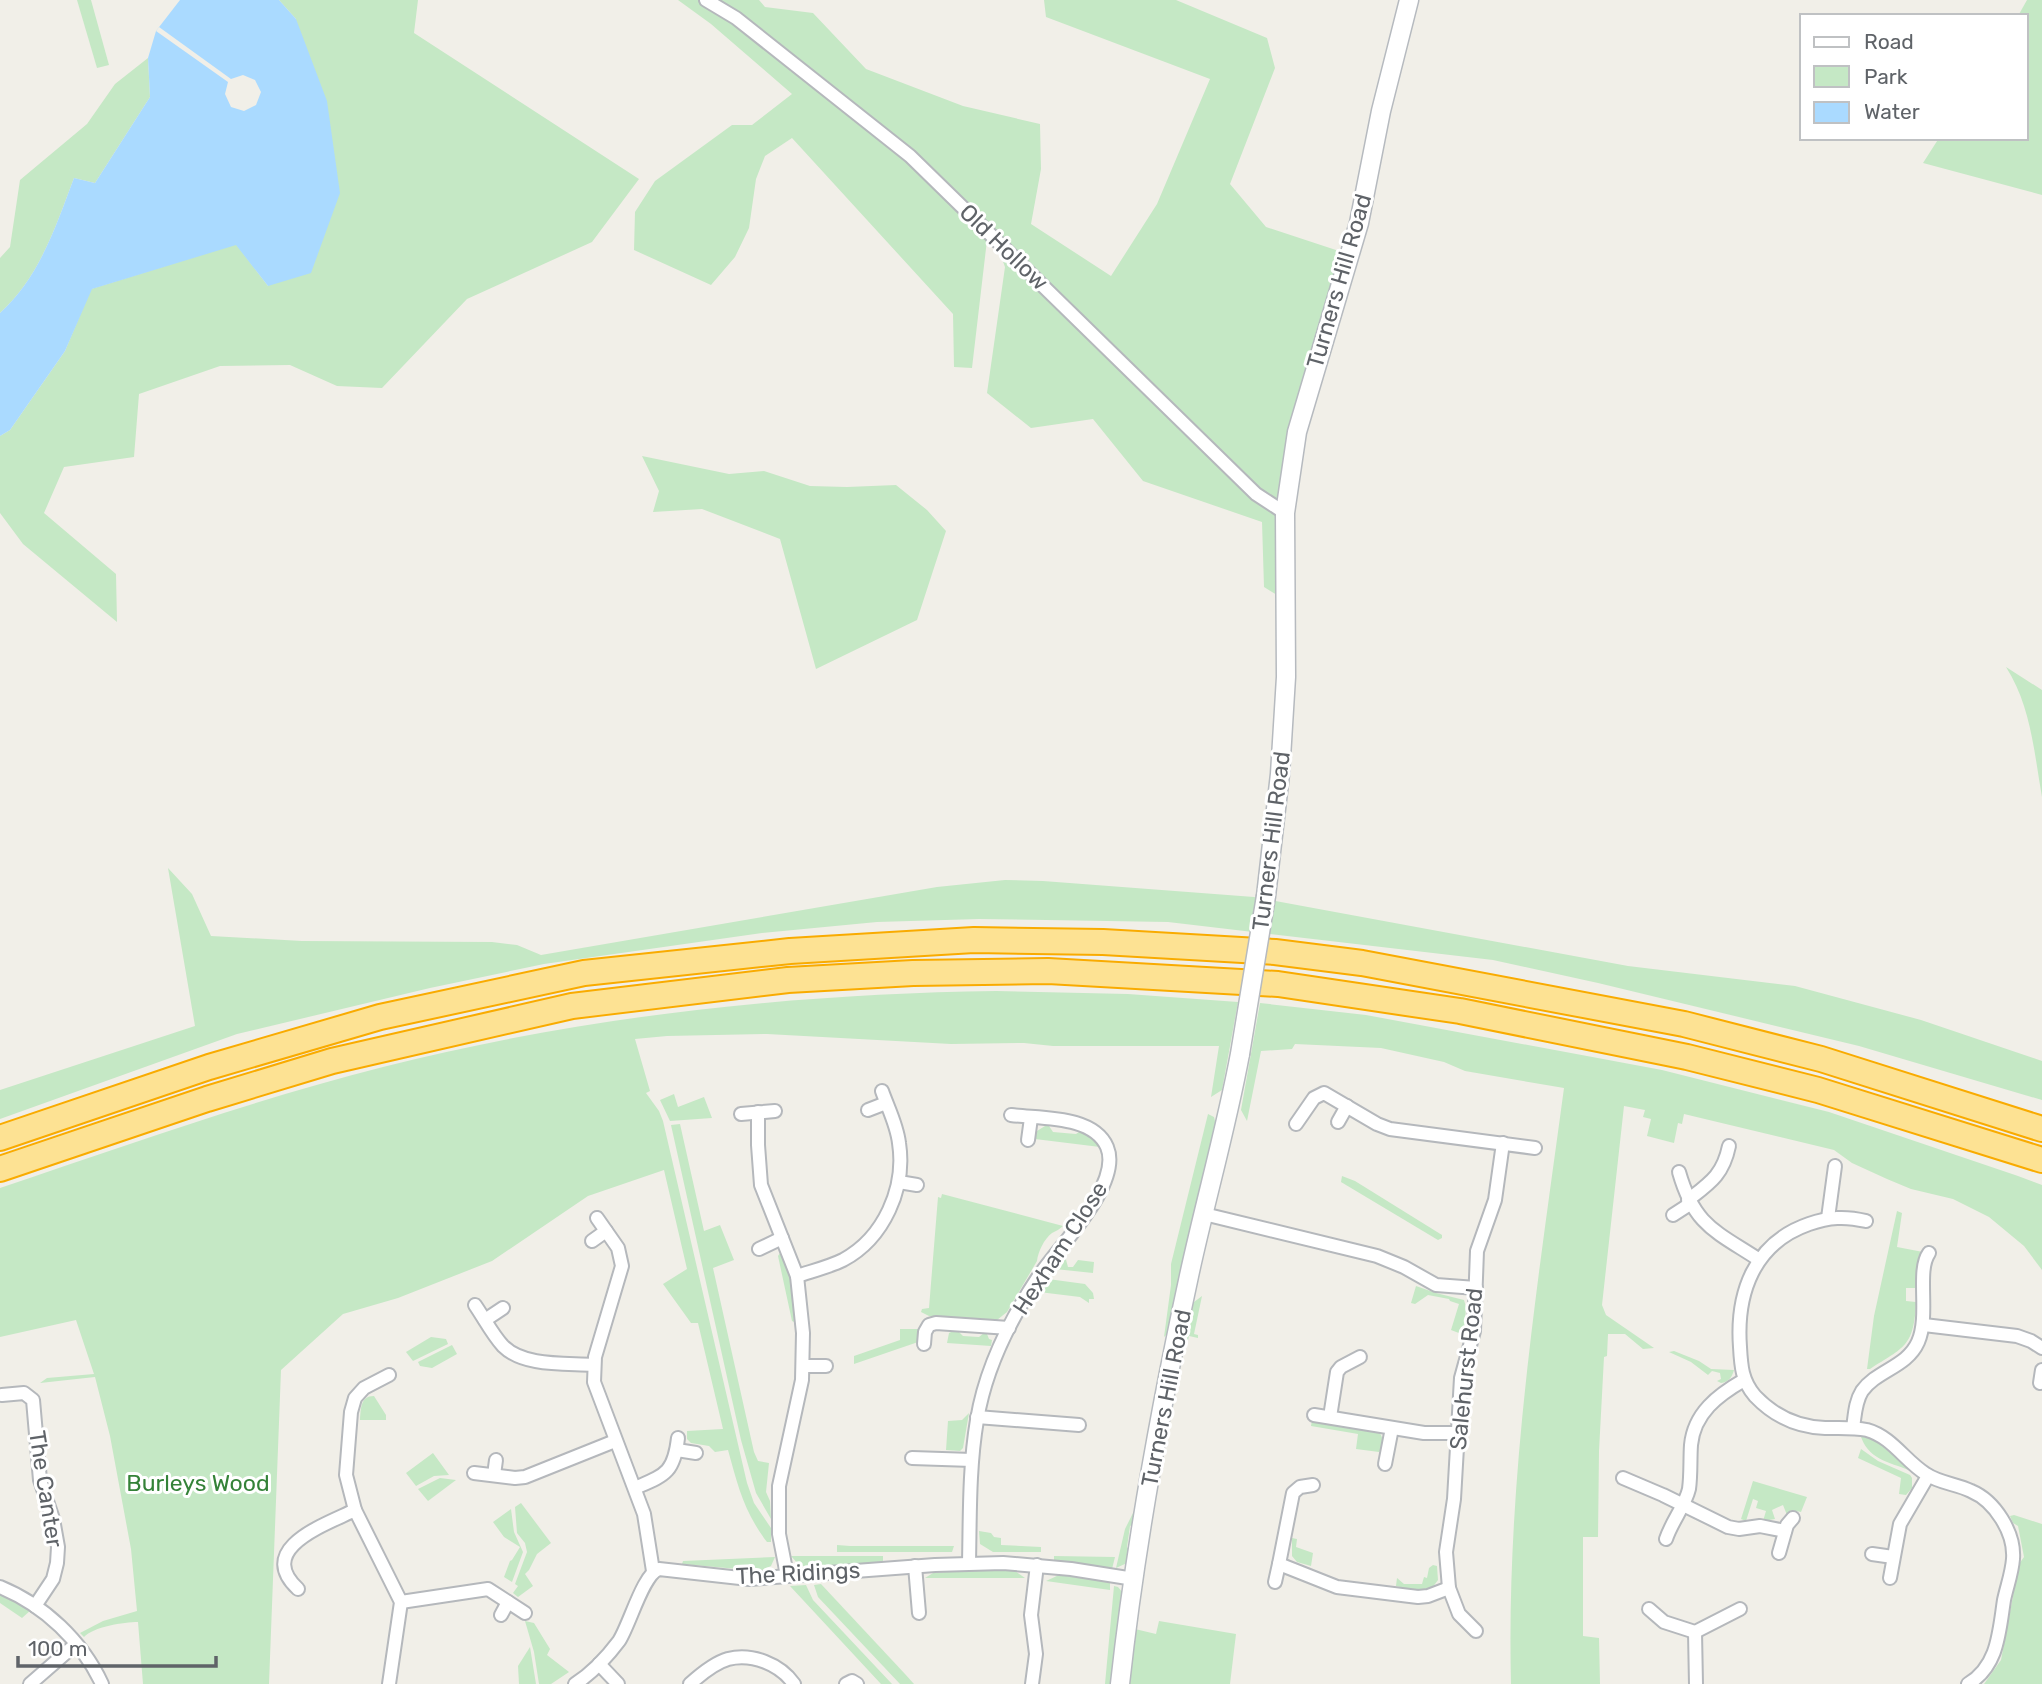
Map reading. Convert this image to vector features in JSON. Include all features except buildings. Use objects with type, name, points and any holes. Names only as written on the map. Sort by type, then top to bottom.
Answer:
[{"type":"highway","points":[[0,1138],[209,1067],[380,1017],[584,972],[790,951],[974,940],[1102,942],[1275,953],[1362,963],[1425,974],[1684,1024],[1821,1059],[2042,1129]]},
{"type":"highway","points":[[0,1169],[207,1099],[332,1061],[572,1006],[788,980],[913,973],[1048,971],[1278,984],[1460,1011],[1687,1057],[1818,1090],[2042,1160]]},
{"type":"street","name":"Old Hollow","points":[[706,0],[736,18],[910,156],[1256,494],[1285,513]]},
{"type":"street","name":"Turners Hill Road","points":[[1120,1684],[1134,1579],[1169,1379],[1204,1214],[1222,1145],[1266,897],[1280,774],[1286,677],[1285,513],[1297,432],[1359,223],[1381,111],[1409,0]]},
{"type":"street","points":[[1296,1124],[1318,1094],[1328,1094],[1390,1129],[1535,1148]]},
{"type":"street","points":[[797,1276],[846,1258],[862,1245],[888,1213],[895,1199],[899,1182],[900,1143],[884,1097],[868,1110]]},
{"type":"street","points":[[1338,1122],[1348,1107]]},
{"type":"street","points":[[741,1114],[775,1111]]},
{"type":"street","points":[[758,1112],[761,1185],[797,1276],[804,1366],[779,1486],[779,1534],[787,1575]]},
{"type":"street","name":"Hexham Close","points":[[969,1563],[972,1460],[977,1417],[988,1380],[1009,1328],[1051,1257],[1094,1202],[1104,1181],[1109,1160],[1108,1149],[1092,1129],[1073,1123],[1011,1115]]},
{"type":"street","points":[[1028,1140],[1031,1118]]},
{"type":"street","name":"Salehurst Road","points":[[1476,1631],[1462,1618],[1449,1588],[1446,1552],[1454,1499],[1461,1378],[1474,1331],[1477,1251],[1495,1200],[1503,1143]]},
{"type":"street","points":[[1673,1215],[1720,1174],[1729,1146]]},
{"type":"street","points":[[1828,1218],[1835,1166]]},
{"type":"street","points":[[1679,1172],[1689,1202],[1709,1226],[1758,1259]]},
{"type":"street","points":[[899,1182],[917,1185]]},
{"type":"street","points":[[1204,1214],[1377,1256],[1436,1285],[1476,1288]]},
{"type":"street","points":[[1866,1221],[1847,1217],[1828,1218],[1789,1233],[1769,1247],[1758,1259],[1749,1278],[1741,1310],[1739,1337],[1744,1380],[1765,1406],[1796,1424],[1853,1428],[1877,1433],[1928,1476],[1982,1496],[2000,1518],[2012,1545],[2011,1574],[1994,1652],[1987,1669],[1968,1684]]},
{"type":"street","points":[[575,1684],[599,1664],[618,1642],[646,1580],[653,1571],[647,1523],[596,1390],[593,1365],[622,1266],[618,1248],[597,1218]]},
{"type":"street","points":[[592,1241],[606,1231]]},
{"type":"street","points":[[759,1248],[782,1238]]},
{"type":"street","points":[[1853,1428],[1861,1392],[1877,1376],[1911,1354],[1918,1344],[1924,1325],[1924,1267],[1929,1253]]},
{"type":"street","points":[[475,1304],[506,1349],[524,1357],[593,1365]]},
{"type":"street","points":[[485,1320],[502,1308]]},
{"type":"street","name":"Hexham Close","points":[[924,1344],[929,1325],[936,1323],[1009,1328]]},
{"type":"street","points":[[1924,1325],[2017,1336],[2042,1348]]},
{"type":"street","points":[[1330,1417],[1337,1372],[1340,1367],[1360,1357]]},
{"type":"street","points":[[804,1366],[826,1366]]},
{"type":"street","points":[[389,1374],[364,1388],[353,1403],[346,1475],[355,1510],[401,1602],[389,1684]]},
{"type":"street","points":[[1666,1539],[1688,1491],[1691,1444],[1696,1424],[1715,1399],[1744,1380]]},
{"type":"street","name":"The Canter","points":[[2,1395],[24,1394],[33,1400],[40,1480],[57,1538],[56,1571],[48,1590],[35,1606]]},
{"type":"street","points":[[1064,1424],[1066,1409]]},
{"type":"street","points":[[1314,1415],[1424,1433],[1458,1433]]},
{"type":"street","points":[[977,1417],[1079,1425]]},
{"type":"street","points":[[1385,1464],[1392,1428]]},
{"type":"street","points":[[474,1473],[525,1477],[615,1441]]},
{"type":"street","points":[[635,1488],[666,1473],[674,1462],[677,1444],[696,1453]]},
{"type":"street","points":[[912,1458],[972,1460]]},
{"type":"street","points":[[494,1475],[496,1460]]},
{"type":"street","points":[[1890,1578],[1900,1524],[1928,1476]]},
{"type":"street","points":[[1623,1478],[1734,1529],[1760,1526],[1785,1531]]},
{"type":"street","points":[[1275,1582],[1290,1504],[1296,1489],[1313,1485]]},
{"type":"street","points":[[298,1589],[286,1574],[285,1562],[291,1546],[302,1535],[355,1510]]},
{"type":"street","points":[[1779,1553],[1789,1521],[1793,1518]]},
{"type":"street","points":[[1872,1554],[1893,1557]]},
{"type":"street","name":"The Ridings","points":[[653,1571],[673,1569],[749,1579],[969,1563],[1037,1565],[1134,1579]]},
{"type":"street","points":[[1279,1564],[1337,1587],[1418,1597],[1437,1594],[1449,1588]]},
{"type":"street","points":[[1032,1684],[1036,1654],[1031,1615],[1037,1565]]},
{"type":"street","points":[[915,1566],[919,1613]]},
{"type":"street","points":[[0,1587],[35,1606],[58,1625],[76,1644],[102,1684]]},
{"type":"street","points":[[401,1602],[482,1589],[493,1591],[525,1613]]},
{"type":"street","points":[[500,1615],[509,1602]]},
{"type":"street","points":[[1649,1609],[1664,1622],[1695,1632],[1740,1609]]},
{"type":"street","points":[[1695,1632],[1696,1684]]},
{"type":"street","points":[[30,1684],[76,1644]]},
{"type":"street","points":[[690,1684],[718,1663],[740,1658],[768,1662],[782,1670],[793,1684]]},
{"type":"street","points":[[599,1664],[618,1684]]},
{"type":"street","points":[[846,1684],[852,1681],[857,1684]]},
{"type":"green space","points":[[77,0],[91,0],[109,65],[97,68]]},
{"type":"green space","points":[[279,0],[418,0],[414,33],[639,179],[592,242],[467,299],[382,388],[337,386],[290,365],[220,366],[139,394],[134,457],[64,467],[44,513],[116,574],[117,622],[23,544],[0,513],[0,436],[10,430],[65,351],[91,289],[236,244],[268,286],[296,19]]},
{"type":"green space","points":[[678,0],[759,0],[765,7],[813,13],[866,69],[963,106],[1040,124],[1041,169],[1031,224],[1111,276],[1157,204],[1210,79],[1046,17],[1044,0],[1176,0],[1267,38],[1275,68],[1230,184],[1266,227],[1342,252],[1288,428],[1280,488],[1277,595],[1264,587],[1262,522],[1143,481],[1093,419],[1031,428],[987,393],[1005,267],[989,223],[972,368],[954,367],[953,314],[792,138],[765,156],[756,179],[749,228],[735,257],[711,285],[634,250],[635,212],[655,181],[732,125],[752,125],[792,94],[711,24]]},
{"type":"green space","points":[[2027,0],[2042,0],[2042,195],[1923,163],[1938,140],[2028,140],[2028,14],[2019,14]]},
{"type":"green space","points":[[148,58],[150,97],[95,183],[74,178],[36,268],[14,299],[0,313],[0,258],[10,247],[20,180],[87,124],[115,84]]},
{"type":"green space","points":[[642,456],[729,474],[764,471],[810,486],[896,485],[927,510],[946,531],[917,620],[816,669],[780,539],[702,509],[653,512],[659,491]]},
{"type":"green space","points":[[2006,667],[2042,690],[2042,797],[2026,713]]},
{"type":"green space","points":[[168,868],[192,894],[211,936],[302,941],[492,942],[517,945],[541,955],[937,887],[1005,880],[1254,897],[1628,966],[1795,986],[1921,1020],[2042,1061],[2042,1100],[1859,1046],[1493,960],[1168,922],[979,919],[877,922],[762,933],[544,964],[237,1034],[0,1119],[0,1090],[195,1026]]},
{"type":"green space","name":"Burleys Wood","points":[[996,991],[1128,994],[1238,1002],[1222,1090],[1211,1097],[1219,1046],[951,1044],[767,1034],[635,1039],[650,1091],[646,1093],[663,1121],[747,1483],[754,1503],[771,1528],[771,1542],[767,1542],[759,1531],[747,1509],[728,1450],[715,1452],[709,1446],[691,1443],[687,1439],[687,1431],[723,1429],[698,1323],[691,1323],[663,1284],[687,1269],[664,1170],[588,1196],[492,1261],[398,1298],[343,1314],[281,1370],[269,1684],[143,1684],[138,1622],[101,1628],[84,1637],[80,1633],[103,1621],[137,1611],[131,1549],[110,1436],[95,1377],[40,1383],[47,1378],[94,1374],[76,1320],[0,1337],[0,1188],[286,1094],[459,1049],[611,1021],[688,1011],[842,997]]},
{"type":"green space","points":[[1260,1003],[1366,1015],[1662,1070],[1829,1112],[2018,1176],[2042,1185],[2042,1270],[2024,1246],[1989,1217],[1953,1199],[1911,1189],[1887,1179],[1852,1163],[1834,1150],[1684,1114],[1682,1124],[1678,1123],[1674,1143],[1647,1136],[1651,1119],[1643,1117],[1645,1110],[1624,1106],[1602,1305],[1606,1315],[1654,1348],[1643,1349],[1625,1334],[1608,1334],[1607,1356],[1604,1357],[1599,1451],[1598,1537],[1583,1537],[1583,1636],[1599,1638],[1600,1684],[1511,1684],[1513,1534],[1518,1459],[1534,1311],[1564,1088],[1465,1071],[1444,1062],[1381,1048],[1295,1044],[1292,1049],[1261,1051],[1247,1121],[1241,1110]]},
{"type":"green space","points":[[674,1094],[678,1107],[704,1097],[712,1118],[670,1121],[660,1100]]},
{"type":"green space","points":[[1208,1114],[1214,1117],[1216,1125],[1169,1332],[1164,1337],[1171,1264]]},
{"type":"green space","points":[[680,1124],[704,1231],[720,1225],[734,1260],[713,1268],[754,1452],[758,1461],[769,1463],[766,1492],[770,1501],[771,1519],[756,1493],[741,1440],[671,1125]]},
{"type":"green space","points":[[1049,1126],[1053,1132],[1076,1134],[1082,1130],[1093,1136],[1100,1147],[1035,1139],[1037,1131]]},
{"type":"green space","points":[[1342,1176],[1355,1181],[1442,1235],[1442,1238],[1438,1240],[1341,1182]]},
{"type":"green space","points":[[942,1194],[1063,1226],[1046,1239],[1037,1261],[1007,1312],[997,1320],[929,1316],[921,1312],[922,1309],[929,1308],[938,1197],[941,1198]]},
{"type":"green space","points":[[1897,1211],[1902,1213],[1897,1247],[1923,1252],[1921,1284],[1916,1284],[1916,1288],[1906,1288],[1906,1301],[1916,1302],[1913,1328],[1910,1337],[1899,1350],[1867,1369],[1874,1316]]},
{"type":"green space","points":[[780,1253],[791,1277],[794,1322],[778,1256]]},
{"type":"green space","points":[[1065,1256],[1068,1267],[1073,1267],[1078,1260],[1094,1262],[1093,1273],[1055,1269]]},
{"type":"green space","points":[[1048,1279],[1085,1284],[1093,1293],[1094,1299],[1089,1299],[1089,1303],[1080,1297],[1039,1292]]},
{"type":"green space","points":[[1416,1286],[1464,1300],[1464,1335],[1451,1330],[1459,1304],[1428,1295],[1415,1304],[1411,1303]]},
{"type":"green space","points":[[1202,1296],[1194,1334],[1198,1335],[1198,1338],[1189,1336],[1188,1340],[1184,1339],[1190,1305]]},
{"type":"green space","points":[[900,1329],[921,1329],[921,1341],[854,1364],[854,1356],[900,1340]]},
{"type":"green space","points":[[958,1331],[963,1336],[979,1337],[987,1334],[992,1340],[991,1346],[947,1343],[949,1333]]},
{"type":"green space","points":[[431,1337],[446,1339],[448,1344],[413,1361],[406,1352]]},
{"type":"green space","points":[[452,1345],[457,1354],[432,1368],[420,1366],[418,1362]]},
{"type":"green space","points":[[1674,1351],[1711,1369],[1734,1370],[1733,1373],[1728,1380],[1721,1383],[1717,1381],[1721,1379],[1720,1373],[1712,1371],[1708,1375],[1691,1362],[1669,1352]]},
{"type":"green space","points":[[374,1396],[386,1415],[386,1420],[360,1420],[364,1401]]},
{"type":"green space","points":[[969,1413],[963,1448],[960,1451],[946,1450],[948,1421],[962,1420]]},
{"type":"green space","points":[[1312,1420],[1379,1432],[1383,1440],[1382,1448],[1379,1452],[1356,1449],[1358,1434],[1311,1426]]},
{"type":"green space","points":[[1860,1434],[1879,1443],[1911,1471],[1873,1454]]},
{"type":"green space","points":[[1861,1449],[1878,1461],[1910,1475],[1912,1488],[1906,1495],[1899,1494],[1901,1478],[1858,1458]]},
{"type":"green space","points":[[433,1453],[449,1475],[434,1476],[416,1486],[406,1473]]},
{"type":"green space","points":[[440,1478],[456,1480],[428,1501],[418,1489]]},
{"type":"green space","points":[[1753,1481],[1807,1497],[1801,1512],[1787,1515],[1783,1505],[1772,1510],[1775,1519],[1763,1521],[1766,1511],[1756,1508],[1758,1501],[1753,1499],[1746,1521],[1741,1519]]},
{"type":"green space","points":[[521,1503],[551,1543],[537,1554],[525,1574],[533,1586],[518,1597],[513,1593],[518,1586],[515,1584],[527,1552],[525,1543],[517,1533],[515,1507]]},
{"type":"green space","points":[[1137,1505],[1136,1523],[1130,1526],[1127,1547],[1131,1553],[1127,1563],[1116,1568],[1125,1529]]},
{"type":"green space","points":[[511,1509],[514,1532],[523,1552],[512,1582],[504,1577],[510,1561],[520,1547],[504,1537],[493,1522]]},
{"type":"green space","points":[[2010,1516],[2042,1524],[2042,1684],[1984,1684],[2001,1660],[2019,1564],[2024,1557],[2018,1526]]},
{"type":"green space","points":[[979,1531],[1001,1538],[1001,1545],[1041,1547],[1041,1552],[993,1552],[980,1544]]},
{"type":"green space","points":[[1292,1538],[1297,1539],[1296,1547],[1313,1553],[1311,1566],[1297,1562],[1292,1556]]},
{"type":"green space","points":[[837,1545],[954,1546],[952,1552],[837,1552]]},
{"type":"green space","points":[[791,1556],[883,1556],[883,1562],[810,1568],[799,1565]]},
{"type":"green space","points":[[1054,1556],[1115,1557],[1112,1569],[1054,1560]]},
{"type":"green space","points":[[775,1557],[771,1566],[760,1571],[682,1564],[683,1561]]},
{"type":"green space","points":[[1433,1565],[1437,1566],[1438,1580],[1432,1588],[1413,1590],[1396,1586],[1397,1578],[1404,1584],[1422,1584]]},
{"type":"green space","points":[[1015,1571],[1025,1578],[925,1578],[933,1573]]},
{"type":"green space","points":[[1059,1575],[1110,1582],[1110,1590],[1046,1581]]},
{"type":"green space","points":[[821,1584],[914,1684],[900,1684],[818,1597],[814,1585]]},
{"type":"green space","points":[[806,1585],[813,1600],[892,1684],[881,1684],[790,1586]]},
{"type":"green space","points":[[1114,1586],[1123,1593],[1113,1684],[1105,1684]]},
{"type":"green space","points":[[0,1594],[31,1610],[22,1618],[0,1603]]},
{"type":"green space","points":[[525,1621],[534,1623],[550,1649],[547,1655],[569,1672],[551,1684],[539,1684]]},
{"type":"green space","points":[[1159,1621],[1236,1634],[1230,1684],[1127,1684],[1135,1629],[1156,1634]]},
{"type":"green space","points":[[530,1647],[536,1684],[519,1684],[518,1666]]},
{"type":"water","points":[[180,0],[279,0],[296,19],[327,101],[340,193],[311,273],[268,286],[236,245],[92,289],[65,351],[10,430],[0,436],[0,313],[14,299],[36,268],[74,178],[95,183],[150,97],[148,58],[156,31]]},
{"type":"pier","points":[[159,27],[231,79],[243,75],[255,80],[261,92],[256,105],[244,111],[231,107],[225,94],[228,82],[156,31]]}]
